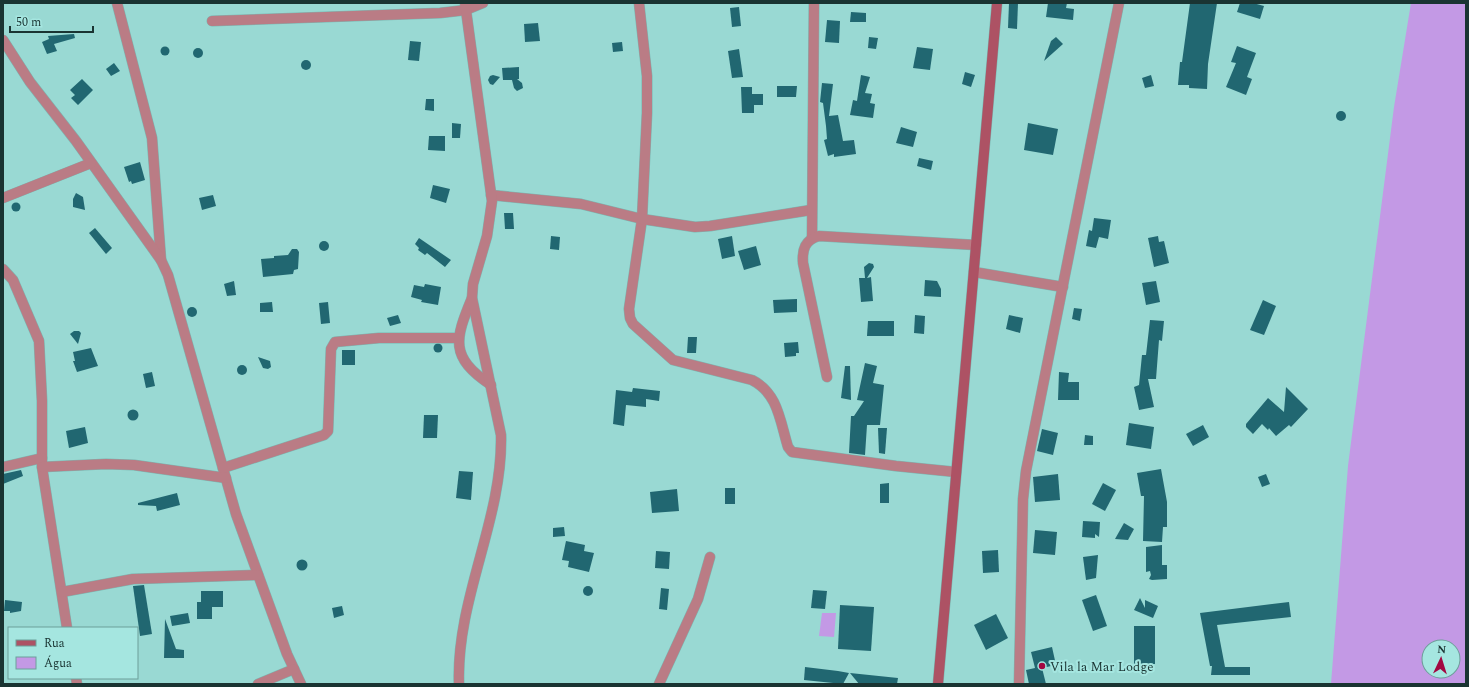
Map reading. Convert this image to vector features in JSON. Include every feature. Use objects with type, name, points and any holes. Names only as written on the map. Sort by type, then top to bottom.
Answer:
[{"type":"main road","points":[[938,684],[997,3]]},
{"type":"street","points":[[117,3],[152,138],[161,260]]},
{"type":"street","points":[[212,21],[405,15],[484,3]]},
{"type":"street","points":[[639,3],[647,76],[642,220],[629,309],[630,318],[633,324],[673,360],[752,380],[768,390],[775,403],[788,447],[792,452],[896,466],[956,472]]},
{"type":"street","points":[[812,238],[811,210],[814,3]]},
{"type":"street","points":[[1019,684],[1023,499],[1026,471],[1119,3]]},
{"type":"street","points":[[465,7],[491,195],[489,225],[474,284],[472,298],[460,327],[458,338],[461,351],[468,367],[476,375],[491,385]]},
{"type":"street","points":[[3,40],[30,82],[161,260],[168,275],[236,514],[286,654],[301,684]]},
{"type":"street","points":[[3,198],[91,163]]},
{"type":"street","points":[[491,195],[581,204],[642,220],[695,227],[811,210]]},
{"type":"street","points":[[827,377],[803,264],[802,253],[805,245],[812,238],[819,236],[976,245]]},
{"type":"street","points":[[3,269],[13,280],[39,341],[42,401],[42,463],[68,627]]},
{"type":"street","points":[[974,272],[1063,287]]},
{"type":"street","points":[[459,684],[459,665],[466,610],[492,510],[502,457],[501,435],[472,298]]},
{"type":"street","points":[[3,467],[42,463],[134,465],[224,473],[324,435],[328,431],[331,349],[335,342],[379,338],[458,338]]},
{"type":"street","points":[[659,684],[702,589],[710,557]]},
{"type":"street","points":[[62,592],[133,579],[258,576]]},
{"type":"street","points":[[258,684],[294,669]]},
{"type":"water","points":[[1411,3],[1466,3],[1466,684],[1331,684],[1348,466],[1394,107]]},
{"type":"water","points":[[822,613],[836,613],[834,637],[819,636]]},
{"type":"building","points":[[1009,3],[1018,3],[1017,29],[1008,28]]},
{"type":"building","points":[[1048,3],[1067,3],[1066,8],[1074,9],[1073,20],[1046,17]]},
{"type":"building","points":[[1190,3],[1217,3],[1208,64],[1207,89],[1189,88],[1189,85],[1178,85],[1180,62],[1182,62]]},
{"type":"building","points":[[1240,3],[1253,3],[1264,6],[1260,19],[1237,12]]},
{"type":"building","points":[[739,7],[741,26],[732,27],[730,8]]},
{"type":"building","points":[[851,12],[866,13],[866,22],[850,22]]},
{"type":"building","points":[[827,20],[840,21],[839,43],[825,42]]},
{"type":"building","points":[[538,23],[540,41],[525,42],[524,24]]},
{"type":"building","points":[[74,34],[75,38],[54,44],[57,51],[47,54],[42,42],[49,39],[48,36]]},
{"type":"building","points":[[869,37],[878,38],[876,49],[868,48]]},
{"type":"building","points":[[1056,37],[1063,44],[1044,61],[1051,41]]},
{"type":"building","points":[[410,41],[421,42],[419,61],[408,60]]},
{"type":"building","points":[[622,42],[623,51],[613,52],[612,43]]},
{"type":"building","points":[[165,46],[170,51],[165,56],[160,51]]},
{"type":"building","points":[[1237,46],[1256,53],[1247,77],[1252,79],[1246,95],[1226,87],[1236,63],[1231,62]]},
{"type":"building","points":[[917,47],[933,49],[930,70],[913,68]]},
{"type":"building","points":[[196,48],[200,48],[203,53],[200,58],[196,58],[193,55],[193,51]]},
{"type":"building","points":[[739,49],[743,77],[732,78],[728,51]]},
{"type":"building","points":[[304,60],[308,60],[311,65],[308,70],[304,70],[301,67],[301,63]]},
{"type":"building","points":[[114,63],[120,71],[111,76],[106,69]]},
{"type":"building","points":[[519,67],[519,79],[517,79],[522,83],[523,88],[517,91],[514,88],[512,80],[503,80],[502,68]]},
{"type":"building","points":[[965,72],[975,75],[971,87],[962,84]]},
{"type":"building","points":[[493,75],[500,77],[493,85],[490,84],[488,80],[490,76]]},
{"type":"building","points":[[861,75],[870,77],[865,93],[872,94],[870,103],[875,104],[873,118],[850,115],[853,100],[857,101]]},
{"type":"building","points":[[1151,75],[1154,86],[1145,88],[1142,78]]},
{"type":"building","points":[[82,79],[93,90],[78,105],[71,98],[75,95],[70,90]]},
{"type":"building","points":[[822,83],[833,84],[829,116],[838,115],[843,141],[854,140],[856,154],[834,157],[834,154],[828,156],[824,140],[827,139],[823,103],[820,102]]},
{"type":"building","points":[[777,86],[797,86],[796,97],[777,97]]},
{"type":"building","points":[[741,87],[752,87],[752,94],[763,94],[763,105],[754,105],[754,113],[742,113]]},
{"type":"building","points":[[426,99],[434,99],[434,111],[425,110]]},
{"type":"building","points":[[1339,111],[1343,111],[1345,112],[1345,120],[1339,121],[1336,118],[1336,114]]},
{"type":"building","points":[[452,123],[461,124],[460,138],[452,138]]},
{"type":"building","points":[[1028,123],[1058,129],[1053,155],[1024,150]]},
{"type":"building","points":[[901,127],[917,132],[913,147],[896,143]]},
{"type":"building","points":[[429,136],[445,136],[445,151],[428,150]]},
{"type":"building","points":[[919,158],[933,161],[931,170],[917,166]]},
{"type":"building","points":[[140,162],[145,180],[132,184],[131,181],[129,182],[124,167]]},
{"type":"building","points":[[433,185],[450,189],[446,203],[430,198]]},
{"type":"building","points":[[76,193],[83,197],[85,210],[73,207],[73,199]]},
{"type":"building","points":[[213,195],[216,206],[202,210],[199,198]]},
{"type":"building","points":[[14,203],[18,203],[20,207],[18,211],[14,211],[12,209],[12,205]]},
{"type":"building","points":[[504,213],[513,213],[514,229],[505,229]]},
{"type":"building","points":[[1094,218],[1111,220],[1108,239],[1099,237],[1096,248],[1086,246],[1089,230],[1092,231]]},
{"type":"building","points":[[95,228],[112,248],[106,254],[89,233]]},
{"type":"building","points":[[551,236],[560,237],[559,250],[550,249]]},
{"type":"building","points":[[732,236],[735,256],[722,259],[718,239]]},
{"type":"building","points":[[1158,236],[1159,242],[1164,241],[1169,263],[1154,267],[1148,238]]},
{"type":"building","points":[[419,238],[451,260],[445,267],[427,253],[425,255],[418,250],[419,248],[415,244]]},
{"type":"building","points":[[324,241],[329,246],[324,251],[319,246]]},
{"type":"building","points":[[756,246],[761,265],[744,270],[738,251]]},
{"type":"building","points":[[292,249],[297,249],[299,252],[298,269],[294,270],[293,274],[263,277],[261,259],[288,255]]},
{"type":"building","points":[[869,263],[873,264],[874,267],[867,278],[871,277],[873,301],[861,302],[859,278],[865,278],[864,267]]},
{"type":"building","points":[[925,280],[937,281],[941,289],[941,297],[924,296]]},
{"type":"building","points":[[234,281],[236,295],[227,296],[224,284]]},
{"type":"building","points":[[1156,281],[1160,302],[1146,305],[1142,283]]},
{"type":"building","points":[[425,284],[441,287],[438,305],[421,302],[422,300],[411,297],[414,285],[424,287]]},
{"type":"building","points":[[797,299],[797,312],[774,313],[773,300]]},
{"type":"building","points":[[1263,300],[1276,306],[1264,335],[1250,330]]},
{"type":"building","points":[[272,302],[273,312],[260,312],[260,303]]},
{"type":"building","points":[[328,302],[330,323],[321,324],[319,303]]},
{"type":"building","points":[[190,307],[194,307],[197,312],[194,317],[190,317],[187,314],[187,310]]},
{"type":"building","points":[[1074,308],[1082,309],[1080,321],[1072,319]]},
{"type":"building","points":[[398,315],[401,323],[390,326],[387,318]]},
{"type":"building","points":[[915,315],[925,316],[924,334],[914,333]]},
{"type":"building","points":[[1009,315],[1023,318],[1020,333],[1006,329]]},
{"type":"building","points":[[1150,320],[1164,321],[1162,341],[1159,340],[1156,379],[1148,379],[1154,407],[1139,410],[1134,387],[1139,385],[1142,355],[1146,355]]},
{"type":"building","points":[[868,321],[894,321],[894,336],[867,336]]},
{"type":"building","points":[[74,331],[79,331],[81,333],[78,344],[70,334]]},
{"type":"building","points":[[688,337],[697,337],[696,353],[687,353]]},
{"type":"building","points":[[798,342],[799,353],[796,353],[796,356],[785,357],[784,343]]},
{"type":"building","points":[[436,344],[440,344],[442,348],[440,352],[436,352],[434,350],[434,346]]},
{"type":"building","points":[[91,348],[98,366],[77,372],[73,361],[75,361],[73,352]]},
{"type":"building","points":[[342,350],[355,350],[355,365],[342,365]]},
{"type":"building","points":[[258,357],[270,361],[271,367],[268,369],[263,368]]},
{"type":"building","points":[[865,363],[877,366],[873,383],[884,385],[880,425],[867,425],[865,455],[849,453],[851,416],[854,416],[864,401],[857,400]]},
{"type":"building","points":[[240,365],[244,365],[246,366],[246,374],[240,375],[237,372],[237,368]]},
{"type":"building","points":[[845,366],[850,366],[851,400],[841,398]]},
{"type":"building","points":[[152,372],[155,386],[146,388],[143,374]]},
{"type":"building","points":[[1059,372],[1069,373],[1068,382],[1079,382],[1079,400],[1058,400]]},
{"type":"building","points":[[1286,387],[1308,409],[1291,427],[1289,425],[1276,436],[1269,428],[1268,430],[1262,424],[1253,434],[1246,427],[1246,424],[1268,398],[1284,412]]},
{"type":"building","points":[[633,388],[660,391],[659,401],[646,399],[646,407],[626,405],[624,426],[613,424],[616,390],[632,392]]},
{"type":"building","points":[[131,410],[135,410],[137,411],[137,419],[131,420],[128,417],[128,413]]},
{"type":"building","points":[[424,415],[438,415],[437,438],[423,438]]},
{"type":"building","points":[[1129,423],[1154,427],[1151,449],[1126,445]]},
{"type":"building","points":[[1203,425],[1209,437],[1193,446],[1186,434]]},
{"type":"building","points":[[85,427],[88,443],[69,448],[66,431]]},
{"type":"building","points":[[878,428],[887,428],[885,454],[879,453]]},
{"type":"building","points":[[1042,429],[1058,433],[1053,455],[1037,451]]},
{"type":"building","points":[[1085,435],[1093,436],[1093,445],[1084,445]]},
{"type":"building","points":[[1161,469],[1167,502],[1167,527],[1163,527],[1162,542],[1143,541],[1144,496],[1141,496],[1137,473]]},
{"type":"building","points":[[21,470],[23,476],[3,484],[3,474]]},
{"type":"building","points":[[459,471],[473,472],[471,500],[456,498]]},
{"type":"building","points":[[1058,474],[1060,500],[1035,502],[1033,477]]},
{"type":"building","points":[[1266,474],[1270,484],[1262,487],[1258,477]]},
{"type":"building","points":[[889,483],[889,503],[880,503],[880,484]]},
{"type":"building","points":[[1103,483],[1116,490],[1105,511],[1092,504]]},
{"type":"building","points":[[725,488],[735,488],[735,504],[725,504]]},
{"type":"building","points":[[677,489],[679,511],[652,513],[650,492]]},
{"type":"building","points":[[177,493],[180,505],[157,511],[156,506],[138,505],[138,503]]},
{"type":"building","points":[[1083,521],[1100,522],[1099,537],[1095,534],[1095,538],[1082,537]]},
{"type":"building","points":[[1124,523],[1134,529],[1128,540],[1115,539]]},
{"type":"building","points":[[564,527],[565,536],[553,537],[553,528]]},
{"type":"building","points":[[1035,530],[1057,532],[1055,555],[1033,553]]},
{"type":"building","points":[[566,541],[585,545],[584,551],[594,553],[589,572],[568,567],[569,561],[562,560]]},
{"type":"building","points":[[1162,545],[1162,565],[1167,565],[1167,579],[1149,579],[1151,575],[1150,571],[1146,572],[1146,547]]},
{"type":"building","points":[[998,550],[999,572],[983,573],[982,551]]},
{"type":"building","points":[[656,551],[670,552],[669,569],[655,568]]},
{"type":"building","points":[[1098,555],[1096,578],[1086,580],[1083,557]]},
{"type":"building","points":[[302,559],[306,561],[308,565],[306,569],[302,571],[298,569],[296,565],[298,561]]},
{"type":"building","points":[[144,585],[152,634],[140,636],[133,586]]},
{"type":"building","points":[[586,586],[590,586],[593,591],[590,596],[586,596],[583,593],[583,589]]},
{"type":"building","points":[[661,588],[669,589],[667,610],[659,609]]},
{"type":"building","points":[[813,590],[827,591],[825,609],[811,608]]},
{"type":"building","points":[[201,591],[223,591],[223,607],[212,607],[212,619],[197,619],[197,602],[201,602]]},
{"type":"building","points":[[1096,595],[1107,626],[1093,631],[1082,600]]},
{"type":"building","points":[[1140,598],[1145,608],[1145,600],[1158,606],[1153,618],[1134,610]]},
{"type":"building","points":[[5,600],[22,602],[21,611],[10,613],[10,611],[4,611]]},
{"type":"building","points":[[1289,602],[1291,617],[1217,625],[1225,667],[1250,667],[1250,675],[1211,675],[1212,666],[1210,666],[1200,613]]},
{"type":"building","points":[[840,605],[874,607],[871,651],[838,649]]},
{"type":"building","points":[[342,606],[344,615],[334,618],[332,608]]},
{"type":"building","points":[[188,613],[190,623],[172,626],[170,616]]},
{"type":"building","points":[[996,614],[1008,638],[986,650],[974,625]]},
{"type":"building","points":[[165,619],[176,649],[184,650],[184,658],[164,658]]},
{"type":"building","points":[[1134,626],[1155,626],[1155,664],[1134,664]]},
{"type":"building","name":"Vila la Mar Lodge","points":[[1052,647],[1056,665],[1042,668],[1046,684],[1029,684],[1026,670],[1035,668],[1031,652]]},
{"type":"building","points":[[805,667],[849,673],[843,684],[804,680]]},
{"type":"building","points":[[850,673],[898,678],[897,684],[859,684]]},
{"type":"place","name":"Vila la Mar Lodge","points":[[1042,666]]}]
